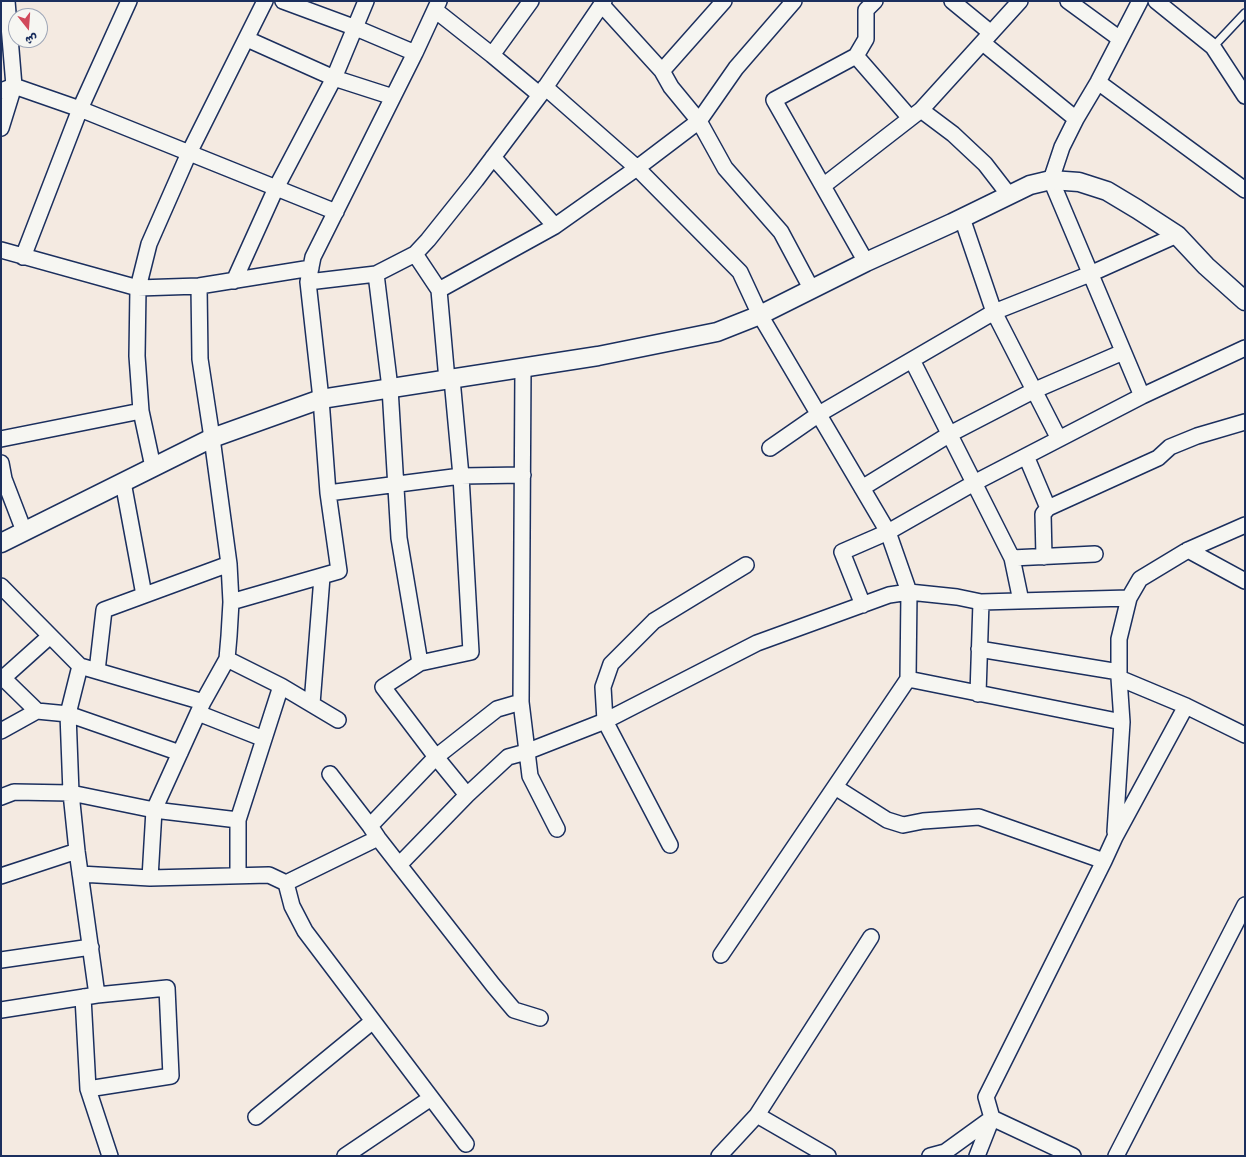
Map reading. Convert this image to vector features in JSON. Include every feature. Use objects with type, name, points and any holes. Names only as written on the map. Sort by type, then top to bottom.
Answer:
[{"type":"street","points":[[1,128],[8,88],[7,1]]},
{"type":"street","points":[[23,257],[80,109],[130,1]]},
{"type":"street","points":[[153,467],[141,411],[137,356],[138,288],[149,244],[189,153],[266,1]]},
{"type":"street","points":[[283,1],[356,28],[415,54]]},
{"type":"street","points":[[234,281],[276,188],[334,78],[366,1]]},
{"type":"street","points":[[492,55],[531,1]]},
{"type":"street","points":[[662,71],[724,1]]},
{"type":"street","points":[[439,290],[555,226],[637,168],[699,121],[736,68],[794,1]]},
{"type":"street","points":[[866,262],[774,100],[856,56],[866,39],[866,10],[875,1]]},
{"type":"street","points":[[952,1],[987,38],[1076,119]]},
{"type":"street","points":[[823,186],[916,114],[1020,1]]},
{"type":"street","points":[[1068,1],[1120,39]]},
{"type":"street","points":[[1140,1],[1062,147],[1051,180],[1142,396]]},
{"type":"street","points":[[1156,1],[1213,48],[1245,96]]},
{"type":"street","points":[[1,250],[138,288],[198,286],[234,281],[310,275],[376,274],[416,254],[428,240],[543,91],[603,3],[662,71],[671,87],[699,121],[725,168],[781,232],[812,290]]},
{"type":"street","points":[[231,602],[339,571],[328,493],[310,275],[313,257],[415,54],[437,6],[492,55],[543,91],[637,168],[740,272],[760,315],[888,532],[909,592],[908,679],[722,955]]},
{"type":"street","points":[[247,39],[334,78],[393,97]]},
{"type":"street","points":[[856,56],[916,114],[954,134],[985,164],[1009,195]]},
{"type":"street","points":[[1098,82],[1245,190]]},
{"type":"street","points":[[8,88],[80,109],[336,212]]},
{"type":"street","points":[[493,157],[555,226]]},
{"type":"street","points":[[1,543],[212,438],[321,399],[598,356],[717,332],[760,315],[866,262],[1030,185],[1051,180],[1079,182],[1106,191],[1137,209],[1177,235],[1206,266],[1245,301]]},
{"type":"street","points":[[962,218],[994,312],[1033,391],[1059,439]]},
{"type":"street","points":[[770,448],[819,414],[994,312],[1090,274],[1177,235]]},
{"type":"street","points":[[416,254],[439,290],[461,476],[471,652],[420,663],[383,687],[467,795]]},
{"type":"street","points":[[376,274],[390,388],[399,538],[420,663]]},
{"type":"street","points":[[150,878],[154,810],[200,707],[226,659],[231,602],[229,564],[200,359],[198,286]]},
{"type":"street","points":[[863,605],[842,552],[888,532],[974,483],[1142,396],[1245,349]]},
{"type":"street","points":[[862,488],[950,434],[1033,391],[1123,352]]},
{"type":"street","points":[[912,360],[1012,558],[1021,601]]},
{"type":"street","points":[[523,368],[521,702],[530,776],[557,828]]},
{"type":"street","points":[[1,439],[141,411]]},
{"type":"street","points":[[1044,557],[1043,514],[1048,508],[1158,458],[1170,447],[1197,436],[1245,422]]},
{"type":"street","points":[[1026,456],[1048,508]]},
{"type":"street","points":[[1,462],[4,478],[24,531]]},
{"type":"street","points":[[328,493],[461,476],[523,475]]},
{"type":"street","points":[[123,482],[144,595]]},
{"type":"street","points":[[1115,837],[1122,722],[1119,675],[1119,639],[1129,598],[1140,579],[1188,550],[1245,525]]},
{"type":"street","points":[[1188,550],[1245,581]]},
{"type":"street","points":[[1012,558],[1095,554]]},
{"type":"street","points":[[97,671],[104,610],[229,564]]},
{"type":"street","points":[[670,845],[605,721],[603,687],[612,664],[654,621],[746,564]]},
{"type":"street","points":[[312,704],[322,577]]},
{"type":"street","points":[[1,586],[80,666],[200,707],[264,739]]},
{"type":"street","points":[[399,865],[467,795],[508,757],[526,752],[605,721],[757,643],[889,595],[909,592],[957,597],[981,602],[1129,598]]},
{"type":"street","points":[[978,694],[981,602]]},
{"type":"street","points":[[38,711],[2,678],[50,636]]},
{"type":"street","points":[[980,649],[1119,675],[1245,735]]},
{"type":"street","points":[[226,659],[281,686],[338,720]]},
{"type":"street","points":[[80,666],[68,714],[71,793],[77,851],[91,948],[88,1089],[110,1156]]},
{"type":"street","points":[[908,679],[1122,722]]},
{"type":"street","points":[[238,876],[238,820],[281,686]]},
{"type":"street","points":[[286,883],[374,832],[436,757],[498,709],[521,702]]},
{"type":"street","points":[[977,1156],[992,1118],[986,1097],[1115,837],[1186,706]]},
{"type":"street","points":[[1,731],[38,711],[68,714],[180,753]]},
{"type":"street","points":[[330,774],[399,865],[514,1010],[540,1018]]},
{"type":"street","points":[[835,787],[888,820],[903,825],[923,821],[979,816],[1104,861]]},
{"type":"street","points":[[1,797],[14,792],[71,793],[154,810],[238,820]]},
{"type":"street","points":[[1,876],[77,851]]},
{"type":"street","points":[[80,874],[150,878],[269,875],[286,883]]},
{"type":"street","points":[[286,883],[292,906],[305,931],[466,1144]]},
{"type":"street","points":[[1116,1156],[1245,905]]},
{"type":"street","points":[[718,1156],[757,1115],[871,937]]},
{"type":"street","points":[[1,960],[91,948]]},
{"type":"street","points":[[1,1010],[90,996],[167,988],[171,1076],[88,1089]]},
{"type":"street","points":[[256,1117],[373,1021]]},
{"type":"street","points":[[345,1156],[431,1098]]},
{"type":"street","points":[[757,1115],[828,1156]]},
{"type":"street","points":[[930,1156],[945,1152],[992,1118]]},
{"type":"street","points":[[992,1118],[1073,1156]]},
{"type":"lane","points":[[1213,48],[1245,13]]}]
